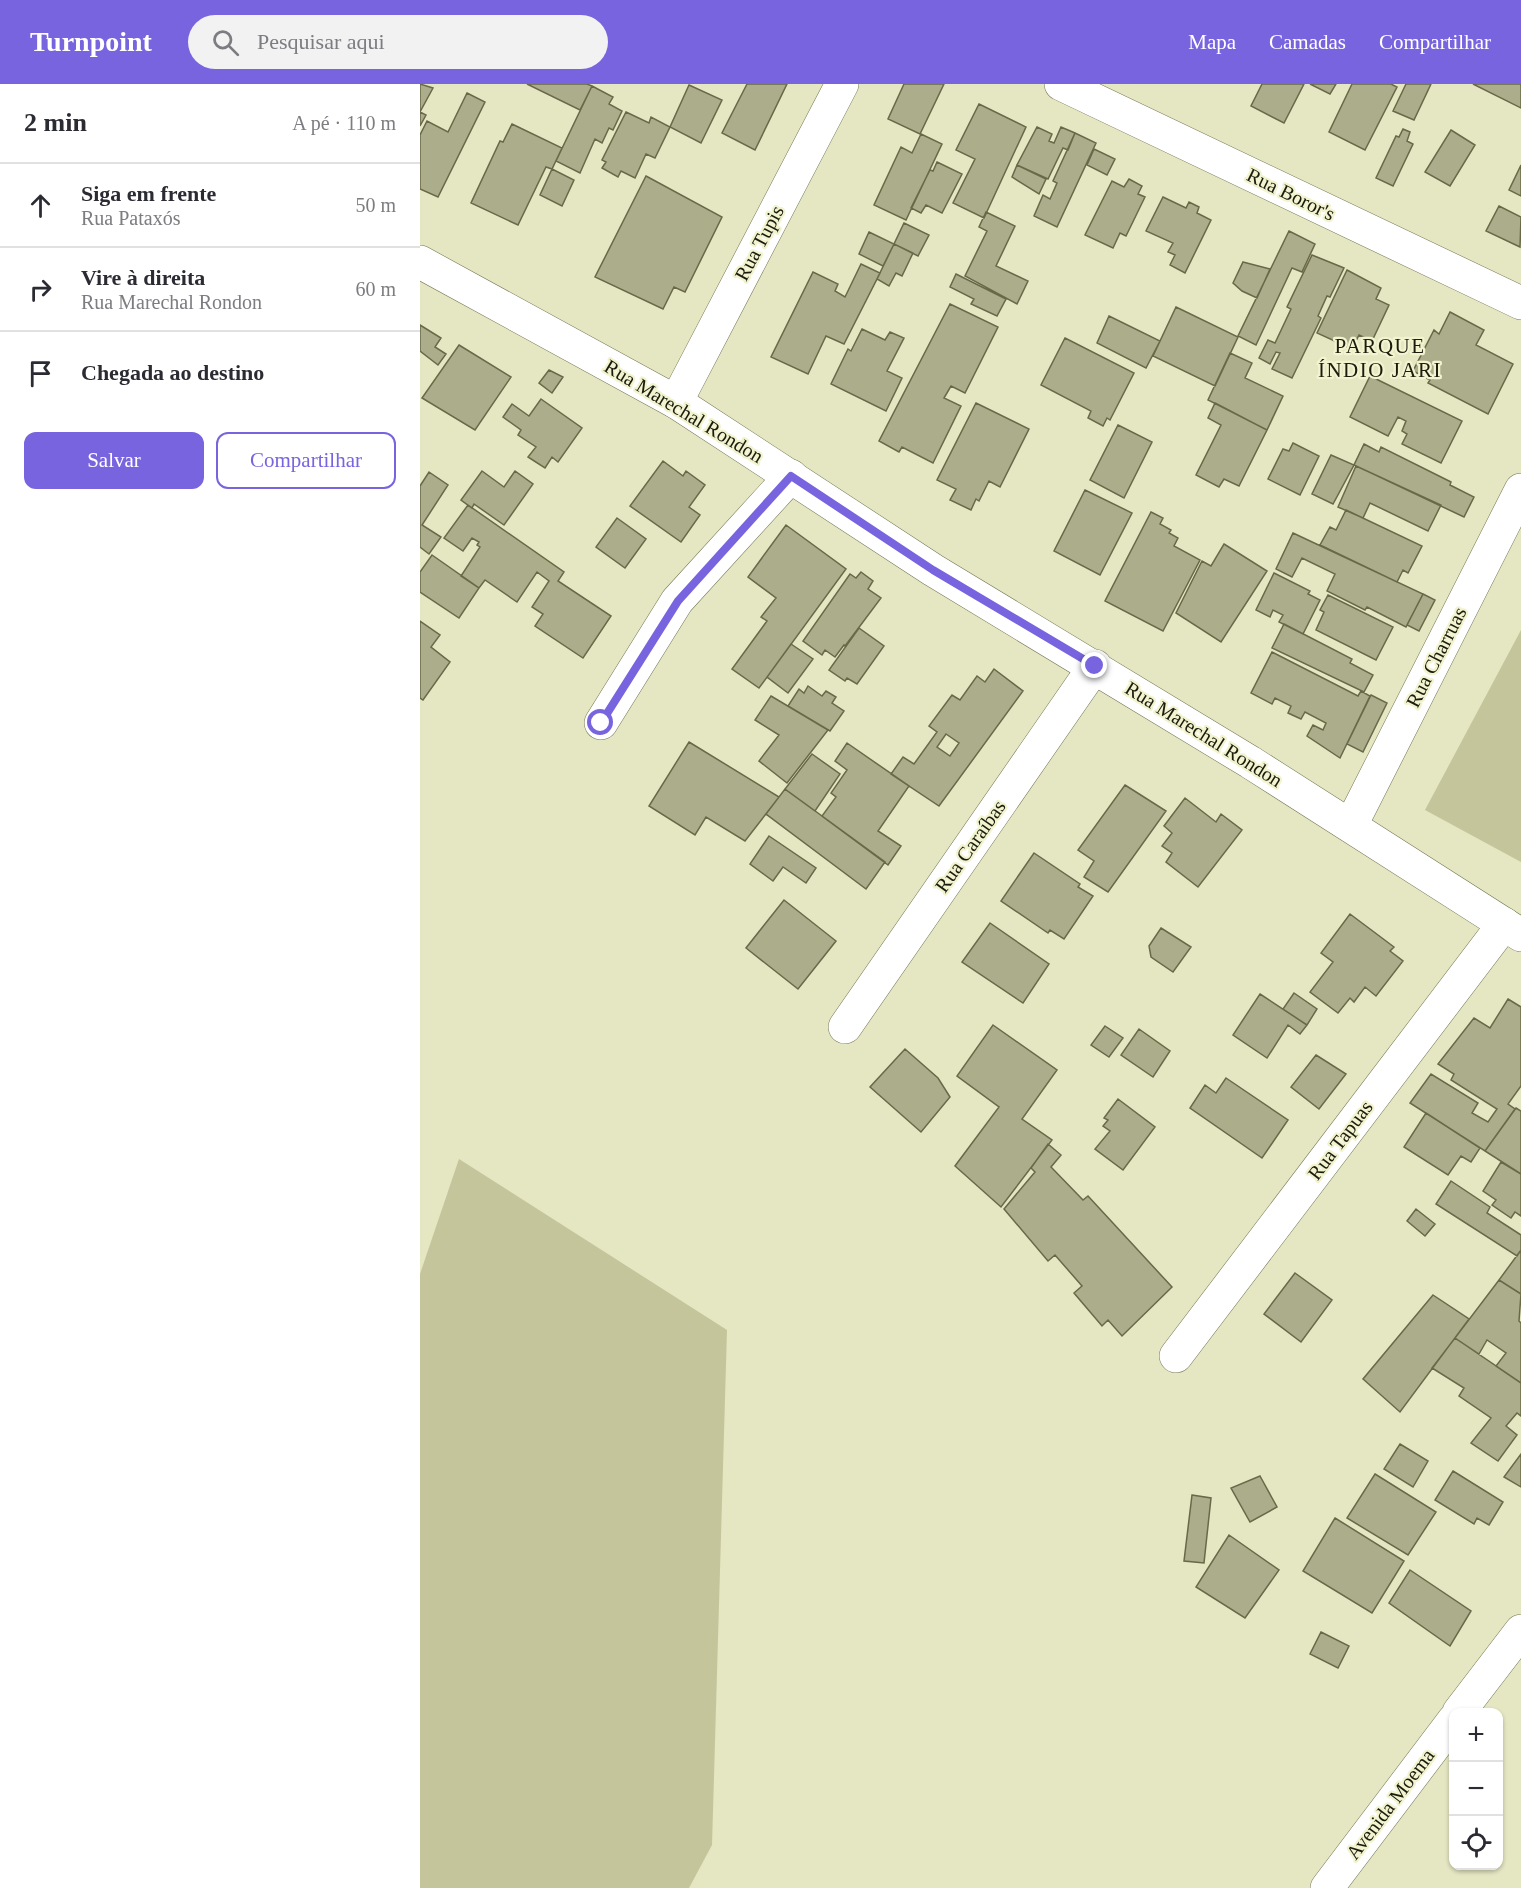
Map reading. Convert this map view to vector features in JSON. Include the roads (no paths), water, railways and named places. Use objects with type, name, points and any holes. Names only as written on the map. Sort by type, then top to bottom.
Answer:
[{"type":"street","name":"Rua Tupis","points":[[675,402],[842,84]]},
{"type":"street","name":"Rua Boror's","points":[[1061,84],[1521,303]]},
{"type":"street","name":"Rua Marechal Rondon","points":[[420,262],[675,402],[933,570],[1095,666],[1351,825],[1513,930]]},
{"type":"street","points":[[601,723],[678,601],[791,476]]},
{"type":"street","name":"Rua Charruas","points":[[1351,825],[1521,490]]},
{"type":"street","name":"Rua Caraíbas","points":[[845,1027],[1095,666]]},
{"type":"street","name":"Rua Tapuas","points":[[1176,1356],[1513,930]]},
{"type":"street","points":[[1463,1708],[1521,1631]]},
{"type":"street","name":"Avenida Moema","points":[[1327,1888],[1449,1727]]},
{"type":"district","name":"PARQUE ÍNDIO JARI","points":[[1380,358]]}]
